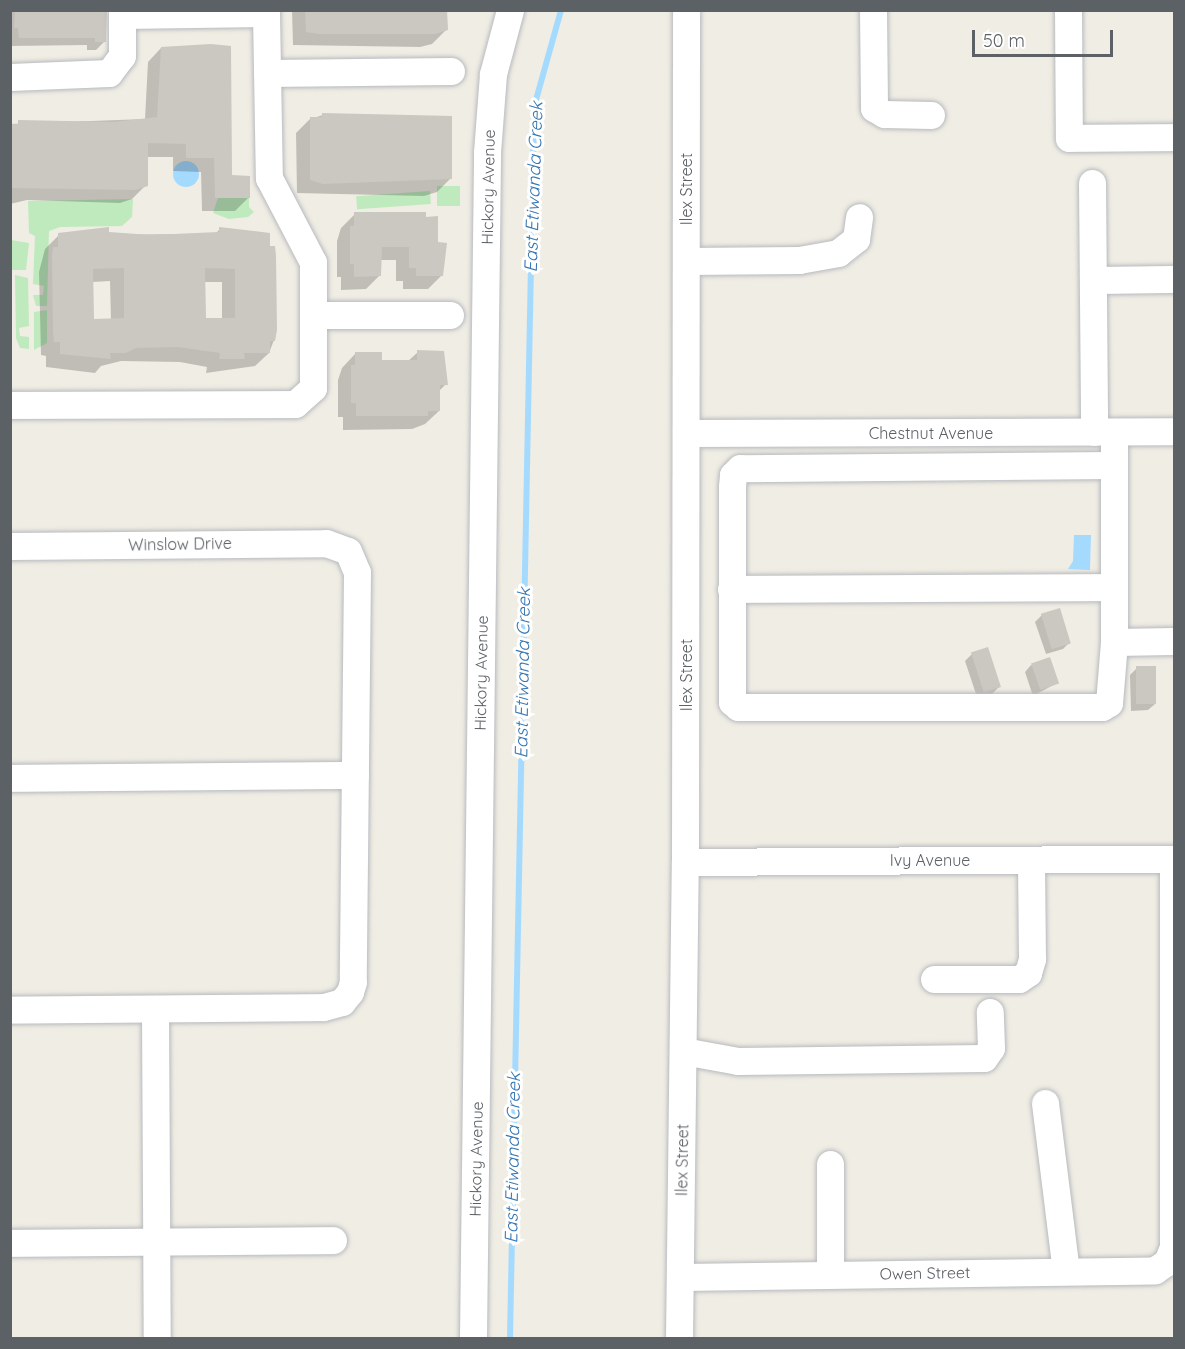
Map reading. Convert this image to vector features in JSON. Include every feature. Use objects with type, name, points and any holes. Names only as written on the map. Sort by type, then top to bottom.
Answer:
[{"type":"street","name":"Hickory Avenue","points":[[473,1338],[487,152],[493,74],[510,10]]},
{"type":"street","name":"Ilex Street","points":[[679,1338],[685,862],[686,10]]},
{"type":"street","points":[[873,10],[874,108],[884,114],[931,115]]},
{"type":"street","points":[[1068,10],[1069,138],[1174,137]]},
{"type":"street","points":[[10,77],[110,73],[122,56],[122,13],[266,12],[269,178],[313,262],[313,388],[295,404],[10,405]]},
{"type":"street","points":[[267,73],[451,71]]},
{"type":"street","points":[[1092,183],[1093,280],[1104,432],[1113,465],[1114,642],[1109,703],[1102,707],[738,707],[730,694],[732,487],[733,475],[741,468],[1113,465]]},
{"type":"street","points":[[686,261],[799,260],[838,253],[856,239],[859,217]]},
{"type":"street","points":[[1093,280],[1174,279]]},
{"type":"street","points":[[313,315],[450,315]]},
{"type":"street","name":"Chestnut Avenue","points":[[687,433],[1174,431]]},
{"type":"street","name":"Winslow Drive","points":[[10,546],[326,543],[348,551],[357,572],[355,775]]},
{"type":"street","points":[[731,590],[1114,587]]},
{"type":"street","points":[[1114,642],[1174,641]]},
{"type":"street","points":[[10,778],[355,775],[353,982],[342,1002],[323,1007],[10,1010]]},
{"type":"street","name":"Ivy Avenue","points":[[685,862],[1174,859]]},
{"type":"street","name":"Owen Street","points":[[681,1276],[1155,1270],[1167,1262],[1173,1247],[1174,859]]},
{"type":"street","points":[[934,979],[1019,979],[1029,973],[1032,958],[1031,860]]},
{"type":"street","points":[[154,1009],[157,1338]]},
{"type":"street","points":[[683,1051],[738,1061],[984,1058],[992,1047],[990,1012]]},
{"type":"street","points":[[1045,1103],[1066,1271]]},
{"type":"street","points":[[830,1164],[830,1274]]},
{"type":"street","points":[[10,1243],[333,1240]]},
{"type":"green space","points":[[437,186],[460,186],[460,206],[437,206]]},
{"type":"green space","points":[[430,191],[431,204],[357,209],[356,196]]},
{"type":"green space","points":[[249,197],[249,207],[254,212],[248,217],[229,219],[213,213],[218,198]]},
{"type":"green space","points":[[133,199],[132,217],[122,226],[60,227],[49,231],[47,306],[36,306],[33,295],[43,295],[44,286],[33,284],[35,236],[29,233],[28,201]]},
{"type":"green space","points":[[11,240],[29,243],[26,270],[11,270]]},
{"type":"green space","points":[[15,275],[28,278],[29,326],[19,328],[20,336],[29,337],[29,349],[20,348],[16,338]]},
{"type":"green space","points":[[47,310],[47,343],[34,350],[34,312]]},
{"type":"water","points":[[186,161],[195,165],[199,174],[195,183],[186,187],[177,183],[173,174],[177,165]]},
{"type":"water","points":[[1074,535],[1091,535],[1090,570],[1068,569],[1073,561]]},
{"type":"building","points":[[15,10],[107,10],[106,42],[95,42],[95,38],[19,38],[18,28],[14,28]]},
{"type":"building","points":[[305,10],[447,10],[448,30],[435,34],[319,34],[306,32]]},
{"type":"building","points":[[211,44],[231,46],[232,175],[250,176],[250,198],[215,198],[214,158],[186,158],[186,144],[148,143],[148,186],[135,190],[10,188],[10,124],[18,124],[18,120],[114,122],[157,117],[161,47]]},
{"type":"building","points":[[322,113],[452,116],[452,179],[323,184],[310,180],[310,117],[322,117]]},
{"type":"building","points":[[354,212],[426,212],[426,217],[438,216],[438,242],[447,243],[443,276],[416,276],[416,268],[409,268],[409,247],[382,247],[381,276],[354,277],[354,264],[350,264],[350,226],[354,226]]},
{"type":"building","points":[[109,227],[109,232],[151,235],[219,232],[219,227],[270,233],[270,246],[275,246],[276,256],[277,330],[275,341],[270,341],[270,353],[244,353],[245,359],[219,359],[220,353],[177,347],[136,348],[126,353],[110,353],[111,359],[60,354],[60,342],[54,342],[53,331],[52,257],[53,247],[58,247],[58,233]],"holes":[[[124,268],[124,318],[94,319],[93,269]],[[205,268],[235,269],[235,318],[206,318]]]},
{"type":"building","points":[[417,350],[444,351],[448,385],[440,385],[440,411],[428,411],[428,416],[356,416],[356,403],[351,403],[351,365],[355,365],[355,352],[382,352],[382,360],[417,360]]},
{"type":"building","points":[[1060,608],[1071,643],[1052,649],[1041,614]]},
{"type":"building","points":[[988,647],[1001,687],[984,693],[971,653]]},
{"type":"building","points":[[1050,657],[1059,683],[1040,690],[1031,664]]},
{"type":"building","points":[[1136,666],[1156,666],[1156,704],[1136,704]]},
{"type":"waterway","name":"East Etiwanda Creek","points":[[510,1338],[534,107],[561,10]]}]
